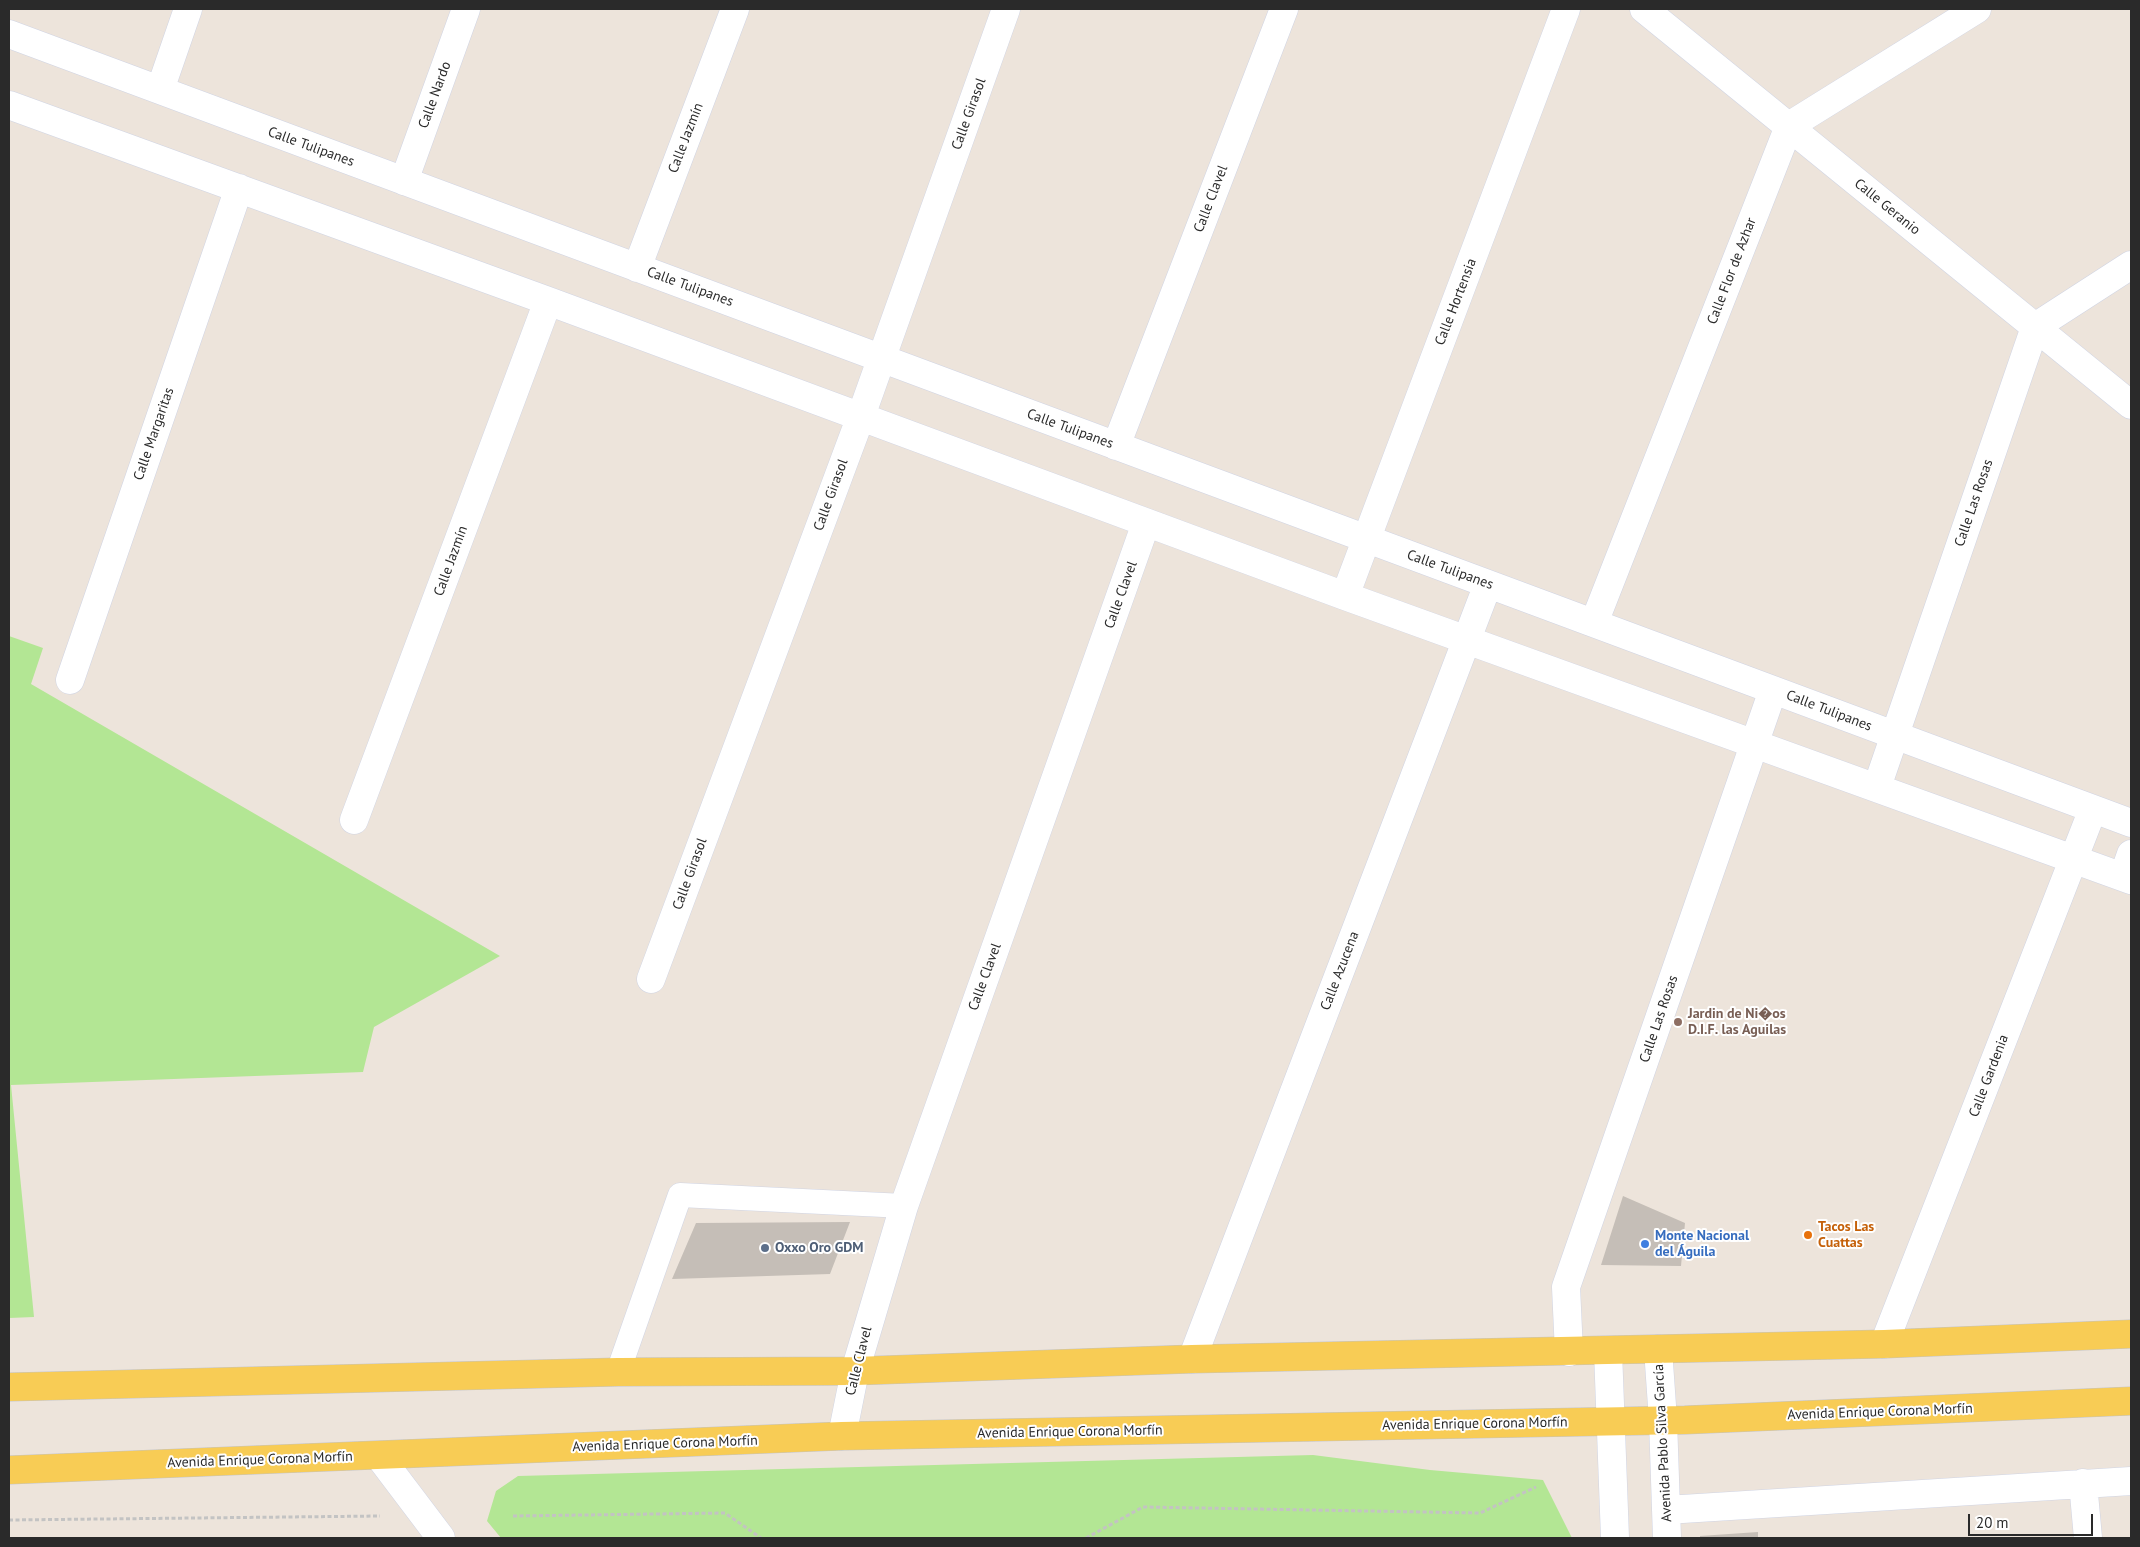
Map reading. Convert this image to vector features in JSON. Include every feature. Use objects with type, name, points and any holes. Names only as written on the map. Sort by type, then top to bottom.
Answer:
[{"type":"main road","points":[[9,1386],[618,1372],[855,1371],[1192,1359],[1884,1344],[2131,1334]]},
{"type":"main road","name":"Avenida Enrique Corona Morfín","points":[[9,1470],[842,1436],[1663,1420],[2131,1401]]},
{"type":"street","points":[[160,90],[188,9]]},
{"type":"street","name":"Calle Nardo","points":[[404,181],[466,9]]},
{"type":"street","name":"Calle Jazmín","points":[[637,268],[735,9]]},
{"type":"street","name":"Calle Girasol","points":[[651,979],[881,359],[1006,9]]},
{"type":"street","name":"Calle Clavel","points":[[1116,446],[1284,9]]},
{"type":"street","name":"Calle Hortensia","points":[[1346,596],[1566,9]]},
{"type":"street","name":"Calle Geranio","points":[[1644,9],[2131,405]]},
{"type":"street","points":[[1789,126],[1977,9]]},
{"type":"street","name":"Calle Tulipanes","points":[[9,34],[2131,823]]},
{"type":"street","points":[[9,105],[548,301],[1146,523],[1876,788],[2074,859],[2128,870]]},
{"type":"street","name":"Calle Flor de Azhar","points":[[1594,623],[1789,126]]},
{"type":"street","name":"Calle Margaritas","points":[[70,680],[239,188]]},
{"type":"street","points":[[2034,326],[2131,265]]},
{"type":"street","name":"Calle Jazmín","points":[[354,820],[548,301]]},
{"type":"street","name":"Calle Las Rosas","points":[[1876,788],[2034,326]]},
{"type":"street","name":"Calle Clavel","points":[[842,1436],[855,1371],[904,1206],[1146,523]]},
{"type":"street","name":"Calle Azucena","points":[[1192,1359],[1488,584]]},
{"type":"street","name":"Calle Las Rosas","points":[[1569,1352],[1566,1287],[1756,744],[1773,690]]},
{"type":"street","name":"Calle Gardenia","points":[[1884,1344],[2093,810]]},
{"type":"street","name":"Avenida Pablo Silva García","points":[[1658,1349],[1663,1420],[1667,1538]]},
{"type":"street","points":[[1608,1350],[1615,1538]]},
{"type":"street","points":[[379,1456],[440,1538]]},
{"type":"street","points":[[1666,1510],[2131,1481]]},
{"type":"street","points":[[2083,1483],[2088,1538]]},
{"type":"lane","points":[[618,1372],[680,1195],[904,1206]]},
{"type":"path","points":[[1086,1538],[1143,1508],[1480,1513],[1536,1487]]},
{"type":"path","points":[[513,1516],[725,1513],[761,1538]]},
{"type":"path","points":[[9,1520],[386,1516]]},
{"type":"green space","points":[[9,636],[43,648],[31,684],[500,956],[374,1027],[363,1072],[11,1085],[34,1317],[9,1318]]},
{"type":"green space","points":[[1313,1455],[1430,1470],[1543,1480],[1572,1538],[501,1538],[487,1521],[496,1491],[518,1476]]},
{"type":"building","name":"Monte Nacional del Águila","points":[[1623,1196],[1685,1223],[1681,1266],[1601,1265]]},
{"type":"building","points":[[850,1222],[830,1274],[672,1279],[696,1223]]},
{"type":"building","points":[[1758,1532],[1758,1538],[1700,1538],[1700,1536]]},
{"type":"place","name":"Jardin de Ni�os D.I.F. las Aguilas","points":[[1678,1022]]},
{"type":"place","name":"Tacos Las Cuattas","points":[[1808,1235]]},
{"type":"place","name":"Monte Nacional del Águila","points":[[1645,1244]]},
{"type":"place","name":"Oxxo Oro GDM","points":[[765,1248]]}]
